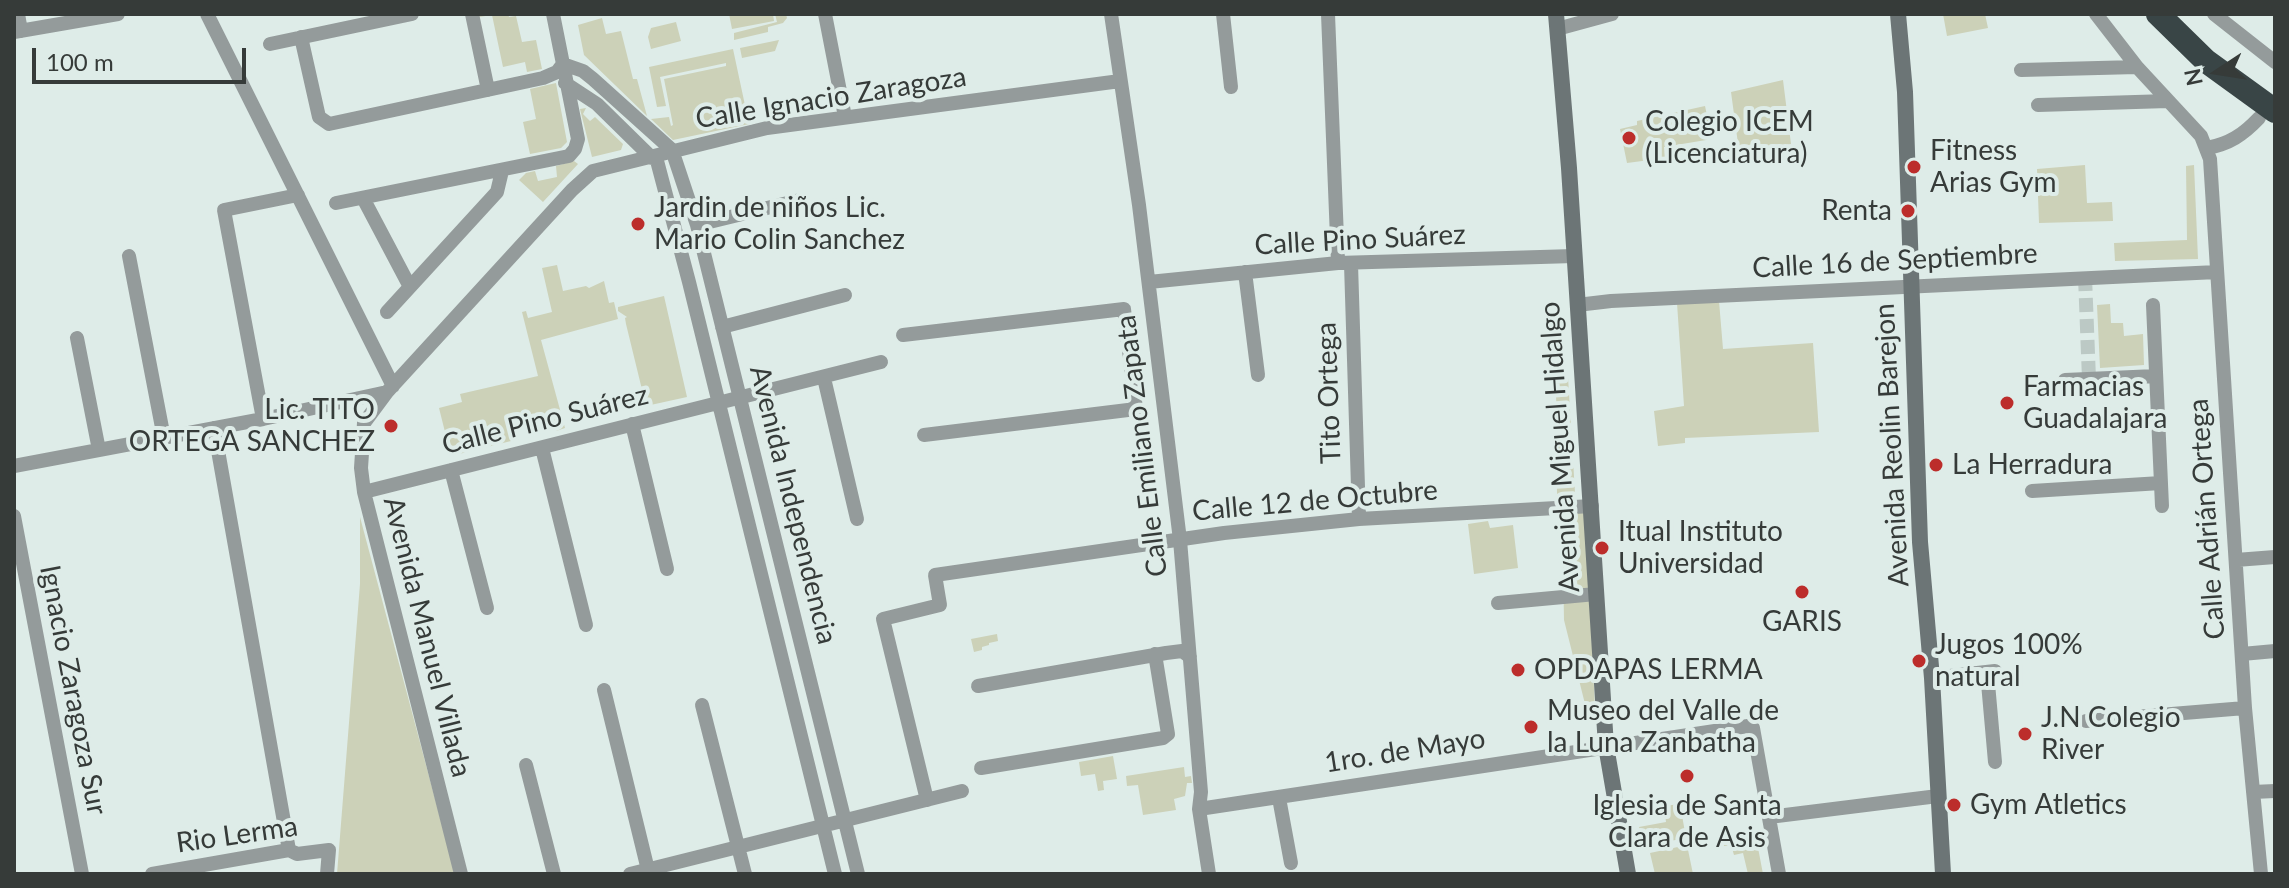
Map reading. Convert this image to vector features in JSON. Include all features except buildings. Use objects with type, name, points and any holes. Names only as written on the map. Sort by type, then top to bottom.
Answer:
[{"type":"highway","points":[[2158,14],[2267,115]]},
{"type":"main road","name":"Avenida Reolin Barejon","points":[[1898,14],[1905,92],[1920,542],[1932,678],[1943,874]]},
{"type":"main road","name":"Avenida Miguel Hidalgo","points":[[1556,22],[1592,506],[1606,746],[1628,874]]},
{"type":"street","points":[[18,14],[18,32],[118,14]]},
{"type":"street","points":[[14,466],[263,419],[390,389],[298,195],[207,14]]},
{"type":"street","points":[[270,44],[412,14]]},
{"type":"street","points":[[472,14],[488,90]]},
{"type":"street","points":[[336,203],[569,156],[578,139],[553,14]]},
{"type":"street","points":[[825,14],[845,117]]},
{"type":"street","name":"Calle Emiliano Zapata","points":[[1111,14],[1149,282],[1180,540],[1201,792],[1199,809],[1209,874]]},
{"type":"street","points":[[1223,14],[1231,87]]},
{"type":"street","name":"Tito Ortega","points":[[1328,14],[1359,519]]},
{"type":"street","points":[[1556,22],[1612,14]]},
{"type":"street","points":[[2096,14],[2137,67],[2201,136],[2208,153],[2238,138],[2267,115]]},
{"type":"street","points":[[2214,14],[2275,62]]},
{"type":"street","points":[[301,37],[319,117],[329,124],[543,78],[557,72],[563,64]]},
{"type":"street","points":[[563,64],[583,71],[672,150]]},
{"type":"street","points":[[2021,70],[2137,67]]},
{"type":"street","points":[[543,78],[559,78],[597,104],[654,158]]},
{"type":"street","name":"Calle Ignacio Zaragoza","points":[[370,413],[593,171],[767,128],[1120,81]]},
{"type":"street","points":[[597,104],[607,92]]},
{"type":"street","points":[[2038,105],[2168,101]]},
{"type":"street","points":[[626,133],[638,121]]},
{"type":"street","name":"Avenida Independencia","points":[[672,150],[697,225],[858,874]]},
{"type":"street","name":"Calle Adrián Ortega","points":[[2208,153],[2245,708],[2261,874]]},
{"type":"street","name":"Avenida Independencia","points":[[654,158],[689,282],[835,874]]},
{"type":"street","points":[[387,312],[497,192],[502,171]]},
{"type":"street","points":[[263,419],[224,210],[298,195]]},
{"type":"street","points":[[363,198],[410,287]]},
{"type":"street","points":[[697,225],[800,200]]},
{"type":"street","points":[[129,256],[164,438]]},
{"type":"street","name":"Calle Pino Suárez","points":[[1149,282],[1345,264],[1574,256]]},
{"type":"street","points":[[1245,272],[1258,375]]},
{"type":"street","name":"Calle 16 de Septiembre","points":[[1577,305],[1911,285],[2217,272]]},
{"type":"street","points":[[689,282],[709,277]]},
{"type":"street","points":[[722,327],[845,295]]},
{"type":"street","points":[[2153,305],[2162,506]]},
{"type":"street","points":[[903,335],[1124,309],[1136,409],[924,435]]},
{"type":"street","points":[[77,338],[99,450]]},
{"type":"street","points":[[1131,360],[1157,356]]},
{"type":"street","name":"Calle Pino Suárez","points":[[364,492],[881,362]]},
{"type":"street","points":[[2065,380],[2156,376]]},
{"type":"street","points":[[824,378],[857,519]]},
{"type":"street","name":"Avenida Manuel Villada","points":[[370,413],[364,423],[361,468],[364,492],[461,874]]},
{"type":"street","points":[[632,424],[667,569]]},
{"type":"street","points":[[214,428],[289,850]]},
{"type":"street","points":[[542,448],[586,625]]},
{"type":"street","points":[[451,470],[487,608]]},
{"type":"street","points":[[2032,491],[2161,483]]},
{"type":"street","name":"Calle 12 de Octubre","points":[[927,800],[883,619],[940,605],[935,575],[1180,540],[1359,519],[1592,506]]},
{"type":"street","name":"Ignacio Zaragoza Sur","points":[[14,516],[82,874]]},
{"type":"street","points":[[2236,560],[2275,557]]},
{"type":"street","points":[[1498,603],[1596,594]]},
{"type":"street","points":[[770,611],[790,604]]},
{"type":"street","points":[[978,686],[1155,654],[1182,651],[1190,657]]},
{"type":"street","points":[[2242,654],[2275,651]]},
{"type":"street","points":[[981,768],[1163,738],[1168,734],[1155,654]]},
{"type":"street","points":[[1932,678],[1992,672],[1995,762]]},
{"type":"street","points":[[604,690],[649,872]]},
{"type":"street","points":[[702,705],[745,874]]},
{"type":"street","points":[[2086,721],[2245,708]]},
{"type":"street","name":"1ro. de Mayo","points":[[1199,809],[1748,726],[1753,728],[1755,736],[1769,817]]},
{"type":"street","points":[[526,765],[554,874]]},
{"type":"street","points":[[630,874],[649,872],[823,824],[962,791]]},
{"type":"street","points":[[2253,792],[2275,791]]},
{"type":"street","points":[[1779,874],[1769,817],[1938,796]]},
{"type":"street","points":[[1279,798],[1291,863]]},
{"type":"street","name":"Rio Lerma","points":[[152,874],[289,850],[297,854],[329,850],[327,874]]},
{"type":"green space","points":[[479,14],[516,16],[522,42],[536,40],[542,69],[527,72],[525,62],[503,67],[492,15],[479,17]]},
{"type":"green space","points":[[729,14],[773,14],[774,21],[732,29]]},
{"type":"green space","points":[[775,14],[786,14],[787,18],[783,23],[768,27],[768,32],[734,40],[734,33],[777,22]]},
{"type":"green space","points":[[1943,14],[1985,14],[1988,28],[1947,36]]},
{"type":"green space","points":[[602,18],[606,34],[621,31],[633,79],[637,79],[647,116],[584,55],[578,25]]},
{"type":"green space","points":[[676,22],[681,41],[651,49],[648,37],[651,28]]},
{"type":"green space","points":[[779,40],[775,51],[742,58],[740,48]]},
{"type":"green space","points":[[733,49],[749,124],[673,140],[651,119],[669,117],[673,125],[664,79],[726,66],[726,63],[660,77],[666,106],[657,107],[649,67]]},
{"type":"green space","points":[[1783,80],[1791,144],[1739,151],[1731,92]]},
{"type":"green space","points":[[556,83],[567,142],[561,148],[530,154],[523,122],[536,119],[530,89]]},
{"type":"green space","points":[[1705,106],[1712,139],[1664,147],[1665,158],[1627,163],[1620,129],[1637,125],[1637,121]]},
{"type":"green space","points":[[586,108],[583,114],[590,121],[595,117],[623,144],[621,150],[592,157],[580,109]]},
{"type":"green space","points":[[574,161],[578,164],[543,202],[519,180],[526,173],[535,171],[538,181],[557,177],[556,166]]},
{"type":"green space","points":[[2085,165],[2087,203],[2112,202],[2113,221],[2039,223],[2037,169]]},
{"type":"green space","points":[[2194,165],[2198,259],[2115,261],[2114,243],[2187,240],[2186,166]]},
{"type":"green space","points":[[557,265],[563,291],[589,288],[604,281],[609,303],[614,302],[618,319],[541,340],[565,428],[556,431],[552,417],[516,424],[519,439],[451,456],[439,408],[462,402],[460,394],[538,376],[522,312],[526,311],[528,318],[552,312],[542,268]]},
{"type":"green space","points":[[664,296],[687,397],[646,406],[626,324],[627,317],[618,311],[618,307]]},
{"type":"green space","points":[[1719,301],[1723,349],[1813,343],[1819,432],[1685,438],[1685,443],[1658,446],[1654,411],[1684,406],[1677,303]]},
{"type":"green space","points":[[2110,304],[2111,323],[2123,323],[2124,336],[2143,334],[2144,365],[2100,368],[2097,305]]},
{"type":"green space","points":[[1568,377],[1575,493],[1557,494],[1556,378]]},
{"type":"green space","points":[[1585,502],[1595,708],[1587,712],[1564,620],[1562,505]]},
{"type":"green space","points":[[360,517],[455,874],[337,874],[360,584]]},
{"type":"green space","points":[[1488,521],[1490,528],[1513,525],[1518,568],[1474,574],[1468,524]]},
{"type":"green space","points":[[997,634],[998,641],[974,652],[971,639]]},
{"type":"green space","points":[[1113,756],[1117,779],[1103,781],[1104,790],[1098,791],[1095,774],[1081,776],[1079,762]]},
{"type":"green space","points":[[1184,767],[1185,777],[1191,776],[1192,783],[1187,783],[1185,796],[1174,799],[1176,810],[1143,815],[1138,785],[1127,786],[1126,776]]},
{"type":"green space","points":[[1680,804],[1686,838],[1644,846],[1639,827],[1666,822],[1664,806]]},
{"type":"green space","points":[[1755,832],[1763,874],[1748,874],[1743,853],[1734,855],[1731,845],[1724,846],[1723,841]]},
{"type":"green space","points":[[1687,845],[1693,874],[1655,874],[1650,853]]},
{"type":"tunnel","points":[[2085,277],[2089,379]]},
{"type":"place","name":"Colegio ICEM (Licenciatura)","points":[[1629,138]]},
{"type":"place","name":"Fitness Arias Gym","points":[[1914,167]]},
{"type":"place","name":"Renta","points":[[1908,211]]},
{"type":"place","name":"Jardin de niños Lic. Mario Colin Sanchez","points":[[638,224]]},
{"type":"place","name":"Farmacias Guadalajara","points":[[2007,403]]},
{"type":"place","name":"Lic. TITO ORTEGA SANCHEZ","points":[[391,426]]},
{"type":"place","name":"La Herradura","points":[[1936,465]]},
{"type":"place","name":"Itual Instituto Universidad","points":[[1602,548]]},
{"type":"place","name":"GARIS","points":[[1802,592]]},
{"type":"place","name":"Jugos 100% natural","points":[[1919,661]]},
{"type":"place","name":"OPDAPAS LERMA","points":[[1518,670]]},
{"type":"place","name":"Museo del Valle de la Luna Zanbatha","points":[[1531,727]]},
{"type":"place","name":"J.N Colegio River","points":[[2025,734]]},
{"type":"place","name":"Iglesia de Santa Clara de Asis","points":[[1687,776]]},
{"type":"place","name":"Gym Atletics","points":[[1954,805]]}]
